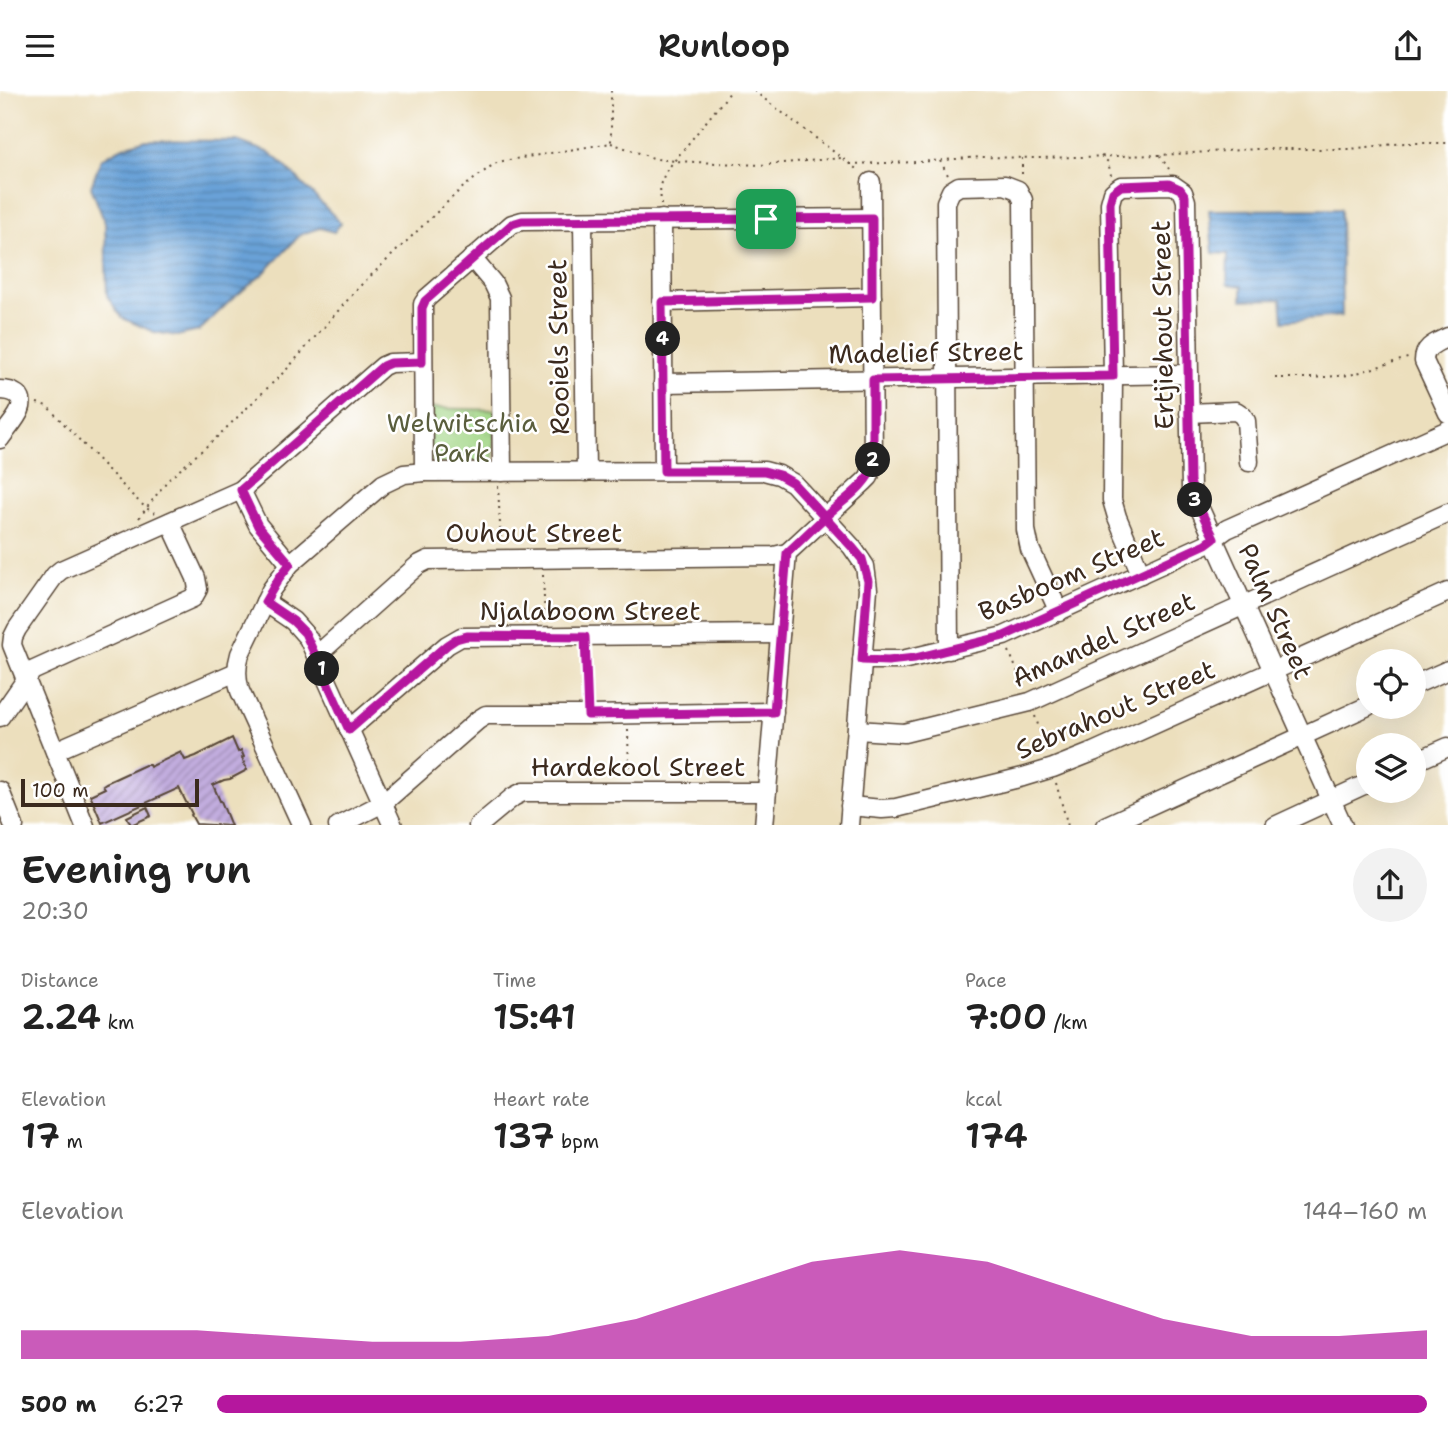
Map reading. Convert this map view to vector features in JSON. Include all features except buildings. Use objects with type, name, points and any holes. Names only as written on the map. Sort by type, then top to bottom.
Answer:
[{"type":"street","points":[[764,825],[787,553],[863,482],[873,465],[871,182]]},
{"type":"street","name":"Ertjiehout Street","points":[[1141,574],[1116,517],[1112,500],[1110,203],[1111,195],[1121,186],[1169,184],[1180,189],[1185,196],[1191,489],[1214,538]]},
{"type":"street","points":[[949,650],[946,202],[949,194],[963,186],[1004,185],[1018,190],[1022,196],[1027,538],[1059,612]]},
{"type":"street","points":[[424,473],[423,304],[507,227],[516,222],[872,218]]},
{"type":"street","points":[[662,219],[664,471]]},
{"type":"street","name":"Rooiels Street","points":[[583,221],[586,472]]},
{"type":"street","points":[[472,258],[493,283],[500,299],[500,472]]},
{"type":"street","points":[[662,302],[872,297]]},
{"type":"street","points":[[1448,337],[1429,347],[1424,361],[1448,413]]},
{"type":"street","points":[[85,825],[13,648],[13,637],[17,629],[55,575],[241,490],[383,366],[390,363],[422,362]]},
{"type":"street","name":"Madelief Street","points":[[663,383],[1189,375]]},
{"type":"street","points":[[0,390],[12,391],[21,404],[20,411],[0,439]]},
{"type":"street","points":[[1189,413],[1236,411],[1242,415],[1246,421],[1249,462]]},
{"type":"street","name":"Palm Street","points":[[1343,825],[1214,538],[1227,529],[1448,430]]},
{"type":"street","points":[[302,825],[240,691],[236,672],[240,654],[265,602],[290,564],[383,484],[404,474],[664,471],[764,471],[779,475],[793,483],[858,553],[867,573],[868,589],[849,825]]},
{"type":"street","points":[[241,490],[258,526],[290,564]]},
{"type":"street","name":"Amandel Street","points":[[857,730],[904,733],[1030,702],[1448,513]]},
{"type":"street","points":[[0,716],[32,671],[193,598],[198,589],[197,578],[170,522]]},
{"type":"street","name":"Basboom Street","points":[[862,660],[902,660],[1004,636],[1214,538]]},
{"type":"street","name":"Ouhout Street","points":[[316,656],[423,562],[434,559],[774,557],[787,553]]},
{"type":"street","name":"Sebrahout Street","points":[[850,806],[896,809],[1053,768],[1093,753],[1448,592]]},
{"type":"street","points":[[265,602],[298,624],[308,638],[393,825]]},
{"type":"street","name":"Njalaboom Street","points":[[349,730],[456,639],[467,636],[780,634]]},
{"type":"street","points":[[1426,680],[1448,670]]},
{"type":"street","points":[[55,751],[236,672]]},
{"type":"street","points":[[1105,825],[1356,711]]},
{"type":"street","points":[[338,825],[383,803],[486,715],[774,712]]},
{"type":"street","points":[[1426,757],[1448,747]]},
{"type":"street","points":[[1275,825],[1356,788]]},
{"type":"street","points":[[0,791],[14,825]]},
{"type":"street","name":"Hardekool Street","points":[[478,825],[523,792],[767,792]]},
{"type":"path","points":[[611,91],[611,143]]},
{"type":"path","points":[[662,219],[660,185],[666,171],[731,91]]},
{"type":"path","points":[[754,91],[871,182]]},
{"type":"path","points":[[138,519],[167,481],[288,368],[359,287],[468,183],[494,164],[503,160],[611,143],[656,159],[675,161],[760,166],[842,158]]},
{"type":"path","points":[[850,164],[981,156],[1160,155],[1448,143]]},
{"type":"path","points":[[1101,156],[1108,162],[1115,190]]},
{"type":"path","points":[[1018,190],[1022,175],[1022,157]]},
{"type":"path","points":[[940,160],[956,188]]},
{"type":"path","points":[[1275,378],[1350,375],[1425,353]]},
{"type":"path","points":[[19,398],[47,406],[146,508],[170,522]]},
{"type":"path","points":[[500,472],[502,558]]},
{"type":"path","points":[[542,558],[546,637]]},
{"type":"path","points":[[1004,636],[1053,768],[1068,825]]},
{"type":"path","points":[[585,637],[588,715]]},
{"type":"path","points":[[627,715],[630,792]]},
{"type":"green space","name":"Welwitschia Park","points":[[427,408],[497,410],[493,462],[432,464]]},
{"type":"water","points":[[146,140],[237,141],[267,152],[279,160],[341,223],[334,232],[320,228],[301,234],[264,273],[199,331],[177,336],[154,332],[122,318],[107,296],[105,223],[91,187],[101,159],[121,148]]},
{"type":"water","points":[[1341,209],[1342,316],[1283,321],[1281,299],[1242,300],[1242,286],[1227,284],[1228,254],[1213,253],[1209,210]]},
{"type":"route","points":[[766,219],[522,221],[512,224],[423,304],[422,362],[390,363],[383,366],[241,490],[258,526],[290,564],[265,602],[298,624],[305,633],[349,730],[447,645],[467,636],[585,637],[588,715],[774,712],[787,553],[825,517],[869,477],[873,465],[873,380],[1113,376],[1110,200],[1113,192],[1121,186],[1169,184],[1180,189],[1185,196],[1190,481],[1194,497],[1214,538],[1011,634],[915,658],[862,660],[868,589],[865,566],[858,553],[852,547],[825,517],[815,506],[793,483],[764,471],[664,471],[662,302],[872,297],[872,218],[766,219]]}]
